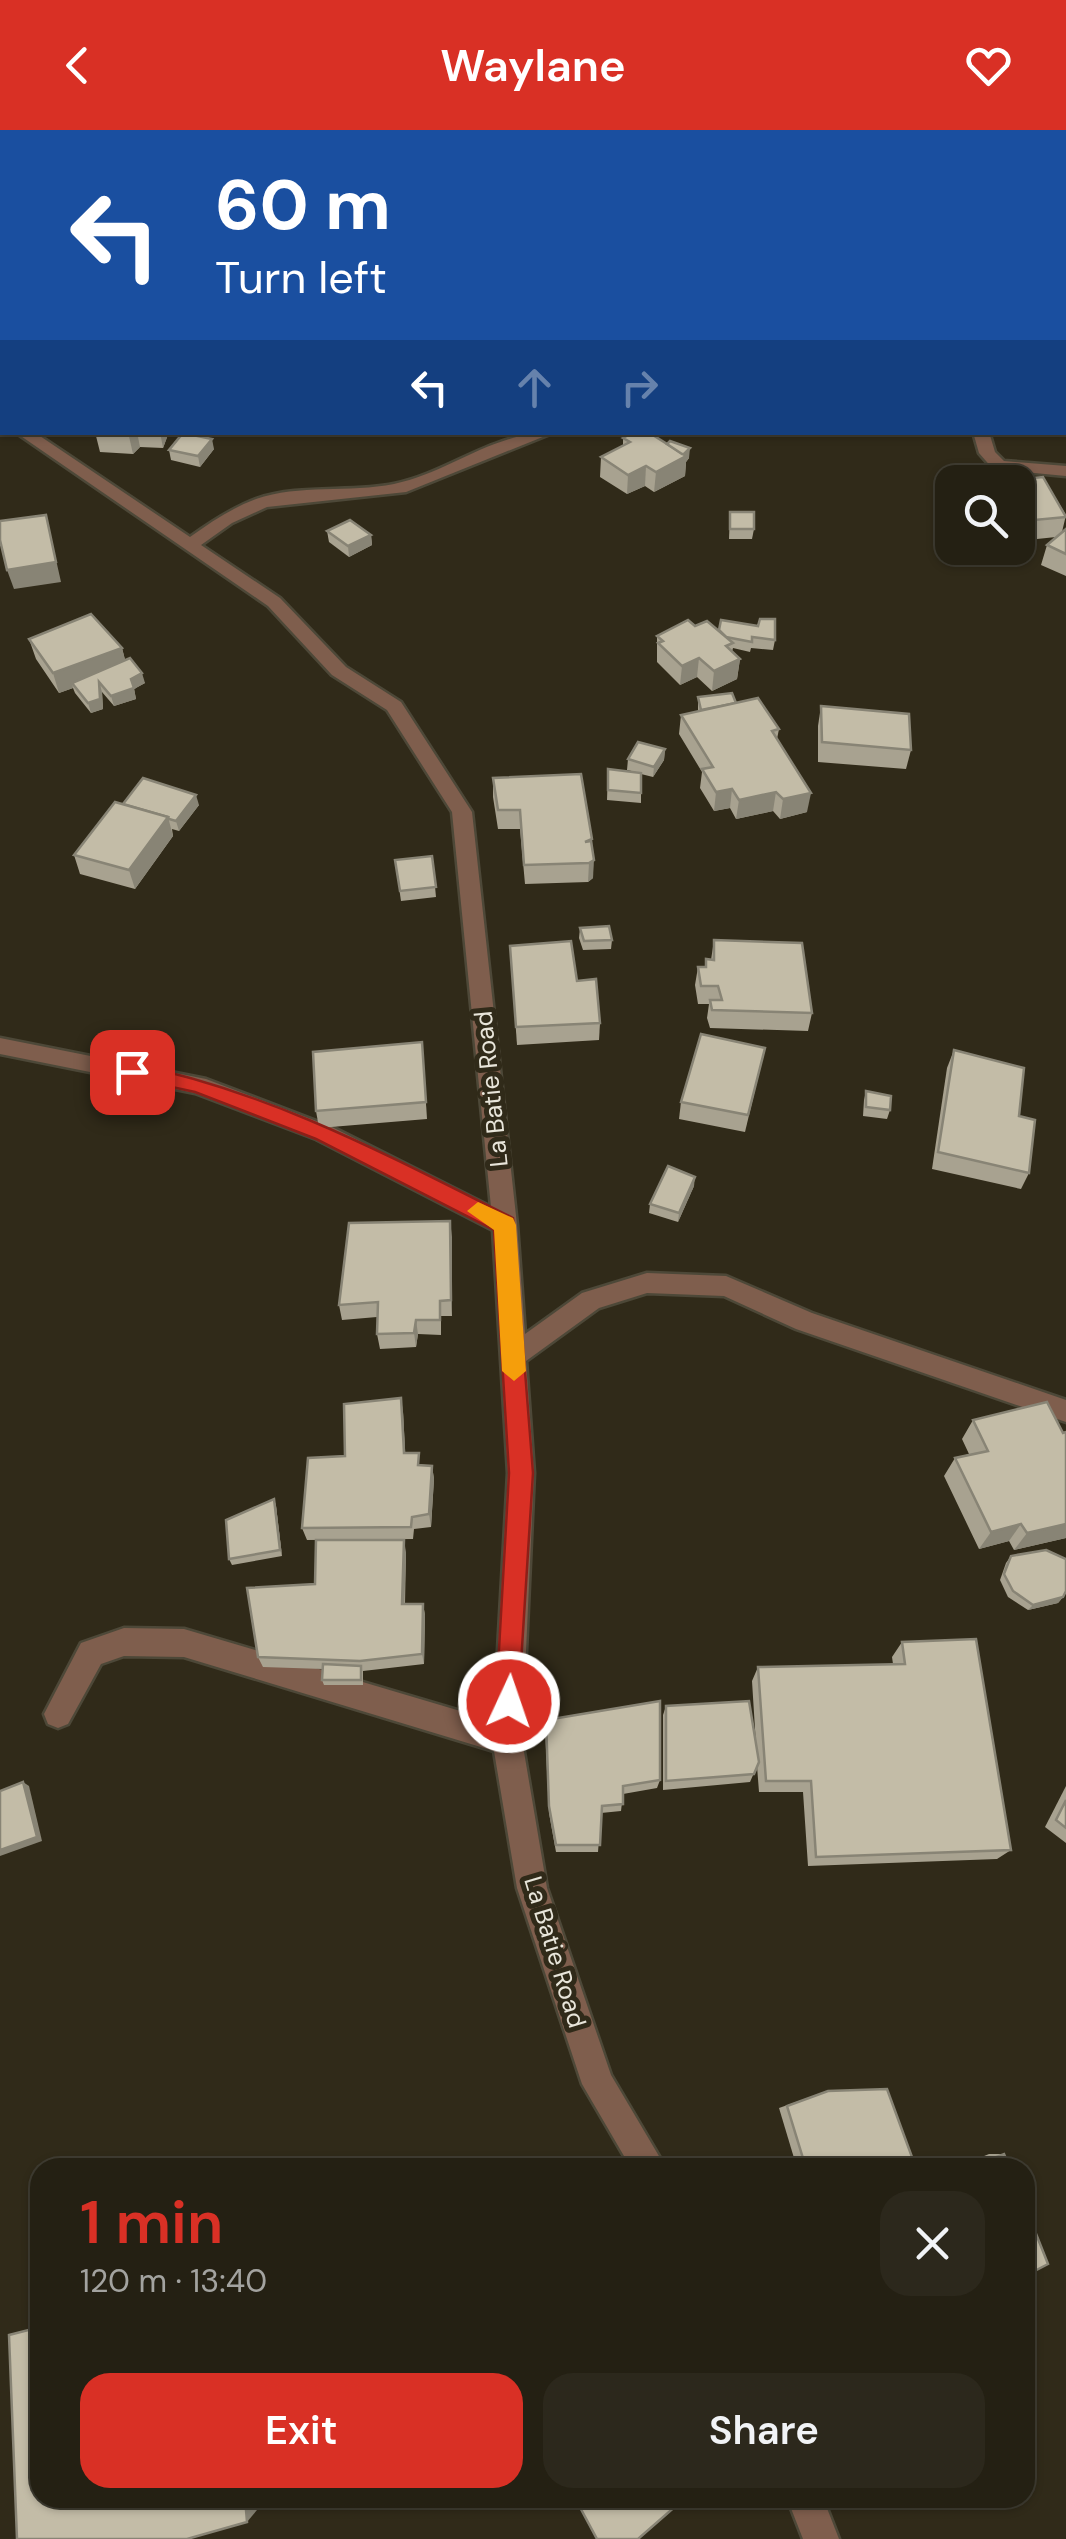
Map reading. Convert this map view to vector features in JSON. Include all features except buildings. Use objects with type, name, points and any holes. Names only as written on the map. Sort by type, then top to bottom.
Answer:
[{"type":"street","name":"La Batie Road","points":[[28,435],[274,602],[339,671],[394,706],[462,812],[505,1225],[521,1473],[507,1740],[532,1888],[598,2084],[644,2158]]},
{"type":"street","points":[[191,544],[226,519],[263,502],[400,488],[494,448],[537,435]]},
{"type":"street","points":[[982,435],[986,453],[999,466],[1066,471]]},
{"type":"street","points":[[0,1046],[198,1085],[324,1133],[505,1225]]},
{"type":"street","points":[[513,1356],[591,1300],[647,1283],[726,1286],[805,1320],[1066,1411]]},
{"type":"street","points":[[58,1714],[91,1653],[124,1642],[184,1643],[507,1740]]},
{"type":"street","points":[[810,2508],[821,2539]]},
{"type":"slow traffic","points":[[478,1211],[505,1225],[514,1371]]},
{"type":"route","points":[[132,1072],[198,1085],[324,1133],[505,1225],[521,1473],[509,1702]]}]
